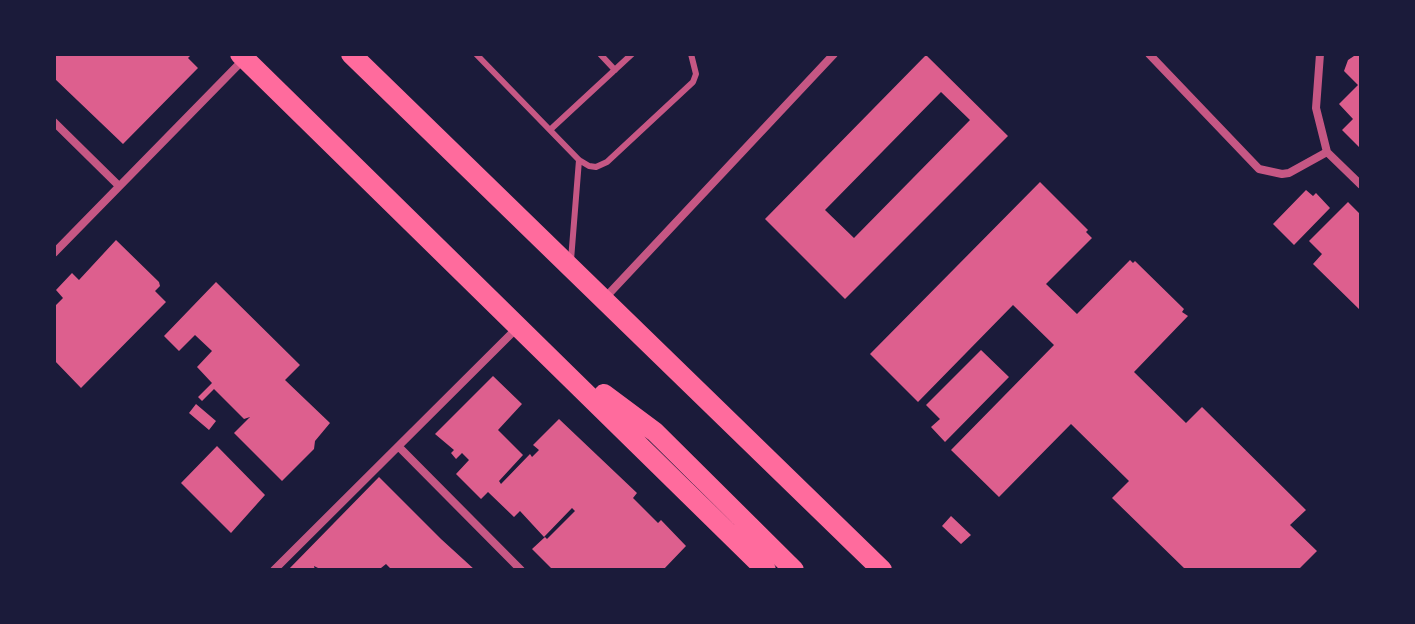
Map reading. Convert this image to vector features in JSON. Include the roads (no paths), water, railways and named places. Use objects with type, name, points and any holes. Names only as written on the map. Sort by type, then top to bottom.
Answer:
[{"type":"main road","points":[[351,54],[882,570]]},
{"type":"main road","points":[[242,56],[517,328],[655,432],[794,570]]},
{"type":"main road","points":[[546,351],[766,570]]},
{"type":"main road","points":[[851,539],[858,558],[855,570]]},
{"type":"street","points":[[602,300],[834,54]]},
{"type":"street","points":[[1149,54],[1259,169],[1289,173],[1327,152]]},
{"type":"street","points":[[1320,54],[1316,108],[1327,152],[1361,185]]},
{"type":"street","points":[[54,253],[242,56]]},
{"type":"street","points":[[54,122],[119,186]]},
{"type":"street","points":[[274,570],[517,328]]},
{"type":"street","points":[[399,447],[521,570]]},
{"type":"lane","points":[[476,54],[579,160],[596,167],[607,162],[693,82],[696,74],[691,54]]},
{"type":"lane","points":[[600,54],[615,70]]},
{"type":"lane","points":[[551,129],[632,54]]},
{"type":"lane","points":[[570,269],[579,160]]}]
